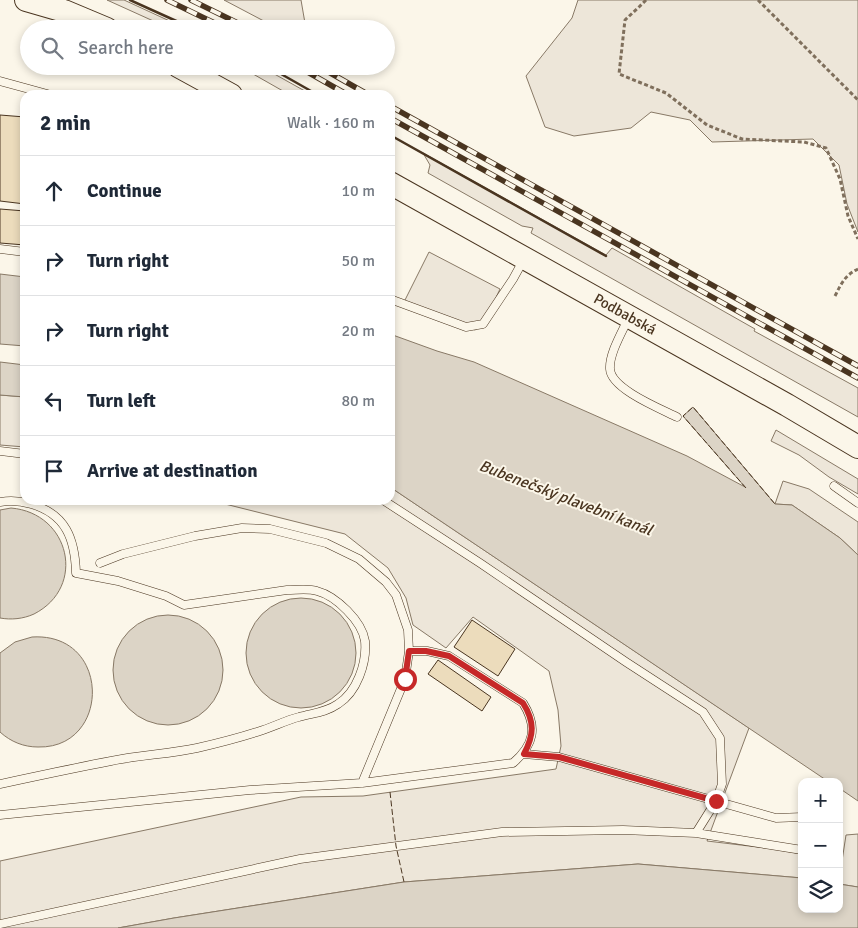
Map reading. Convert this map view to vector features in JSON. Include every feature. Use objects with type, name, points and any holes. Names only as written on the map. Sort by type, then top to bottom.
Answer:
[{"type":"main road","points":[[26,0],[64,11],[86,20]]},
{"type":"main road","points":[[194,75],[222,90]]},
{"type":"main road","name":"Podbabská","points":[[395,186],[787,405],[858,447]]},
{"type":"lane","points":[[0,81],[33,90]]},
{"type":"lane","points":[[0,249],[20,251]]},
{"type":"lane","points":[[395,301],[466,327],[483,324],[513,280],[524,258]]},
{"type":"lane","points":[[629,317],[612,357],[610,371],[615,382],[629,392],[677,417]]},
{"type":"lane","points":[[0,452],[20,454]]},
{"type":"lane","points":[[834,486],[858,503]]},
{"type":"lane","points":[[0,502],[20,502]]},
{"type":"lane","points":[[0,784],[112,760],[196,748],[262,731],[299,717],[316,714],[338,704],[352,690],[360,675],[364,658],[365,640],[351,615],[342,604],[317,590],[287,590],[184,605],[166,596],[118,580],[76,573],[71,538],[65,526],[56,516],[33,505]]},
{"type":"lane","points":[[392,505],[703,712],[720,738],[722,784],[716,801],[696,833]]},
{"type":"lane","points":[[100,563],[123,554],[195,536],[242,528],[270,529],[326,543],[360,559],[386,582],[396,595],[408,630],[409,651],[405,679],[362,783]]},
{"type":"lane","points":[[0,815],[250,790],[362,783],[513,763],[524,754],[531,741],[532,729],[529,712],[523,703],[449,656],[426,651],[409,651]]},
{"type":"lane","points":[[524,754],[559,757],[776,818],[798,817]]},
{"type":"lane","points":[[0,924],[300,859],[502,832],[623,830],[696,833],[798,849]]},
{"type":"path","points":[[646,0],[625,20],[619,74],[666,92],[707,124],[742,139],[804,142],[826,148],[840,179],[848,216],[858,239]]},
{"type":"path","points":[[758,0],[858,100]]},
{"type":"path","points":[[851,222],[858,226]]},
{"type":"path","points":[[835,296],[840,284],[850,273],[858,270]]},
{"type":"shaded area","points":[[107,0],[124,0],[167,20],[151,20]]},
{"type":"shaded area","points":[[224,0],[301,0],[304,20],[262,20]]},
{"type":"shaded area","points":[[578,0],[858,0],[858,232],[847,204],[839,165],[813,139],[712,142],[690,120],[651,112],[631,128],[574,136],[545,127],[526,76],[572,18]]},
{"type":"shaded area","points":[[255,75],[276,75],[303,90],[281,90]]},
{"type":"shaded area","points":[[423,153],[606,255],[612,248],[755,329],[754,331],[858,388],[858,417],[531,233],[533,228],[522,226],[428,173],[430,165]]},
{"type":"shaded area","points":[[429,252],[500,289],[483,325],[475,330],[404,302]]},
{"type":"shaded area","points":[[0,395],[20,397],[20,447],[0,445]]},
{"type":"shaded area","points":[[776,430],[858,479],[858,494],[829,477],[799,455],[771,441]]},
{"type":"shaded area","points":[[783,481],[809,489],[858,522],[858,555],[840,538],[792,505],[775,504]]},
{"type":"shaded area","points":[[395,490],[749,728],[707,841],[798,853],[798,878],[638,864],[404,882],[118,928],[0,928],[0,861],[301,797],[363,796],[556,769],[561,746],[558,710],[549,671],[473,617],[446,648],[413,625],[406,598],[388,568],[345,534],[229,505],[395,505]]},
{"type":"shaded area","points":[[858,834],[858,887],[843,885],[843,854],[846,835]]},
{"type":"water","points":[[0,274],[20,276],[20,346],[0,344]]},
{"type":"water","name":"Bubenečský plavební kanál","points":[[395,336],[474,362],[687,456],[745,487],[683,416],[693,407],[775,504],[792,505],[840,538],[858,555],[858,801],[843,791],[843,778],[823,778],[395,490]]},
{"type":"water","points":[[0,362],[20,364],[20,397],[0,395]]},
{"type":"water","points":[[11,508],[31,513],[47,523],[58,537],[64,553],[66,570],[61,587],[51,602],[30,616],[8,619],[0,618],[0,510]]},
{"type":"water","points":[[301,598],[322,602],[340,614],[352,632],[356,653],[352,674],[340,692],[322,704],[301,708],[280,704],[262,692],[250,674],[246,653],[250,632],[262,614],[280,602]]},
{"type":"water","points":[[168,615],[189,619],[207,631],[219,649],[223,670],[219,691],[207,709],[189,721],[168,725],[147,721],[129,709],[117,691],[113,670],[117,649],[129,631],[147,619]]},
{"type":"water","points":[[32,637],[58,640],[77,652],[88,670],[92,691],[89,712],[79,730],[62,743],[38,747],[18,743],[0,732],[0,653],[15,642]]},
{"type":"water","points":[[638,864],[798,878],[798,913],[843,913],[843,885],[858,887],[858,928],[118,928],[404,882]]},
{"type":"building","points":[[0,115],[20,117],[20,203],[0,201]]},
{"type":"building","points":[[0,209],[20,211],[20,245],[0,243]]},
{"type":"building","points":[[472,620],[515,649],[498,676],[454,647]]},
{"type":"building","points":[[438,660],[491,697],[482,711],[428,674]]},
{"type":"railway","points":[[167,0],[208,20]]},
{"type":"railway","points":[[191,0],[232,20]]},
{"type":"railway","points":[[313,75],[339,90]]},
{"type":"railway","points":[[334,75],[360,90]]},
{"type":"railway","points":[[395,109],[858,366]]},
{"type":"railway","points":[[395,121],[858,378]]},
{"type":"fence","points":[[746,488],[683,416],[693,407],[775,504]]},
{"type":"fence","points":[[390,792],[396,846],[404,882]]},
{"type":"wall","points":[[130,0],[174,20]]},
{"type":"wall","points":[[283,75],[309,90]]},
{"type":"wall","points":[[395,138],[606,256]]},
{"type":"route","points":[[405,679],[409,651],[426,651],[449,656],[523,703],[529,712],[532,729],[531,741],[524,754],[559,757],[716,801]]}]
